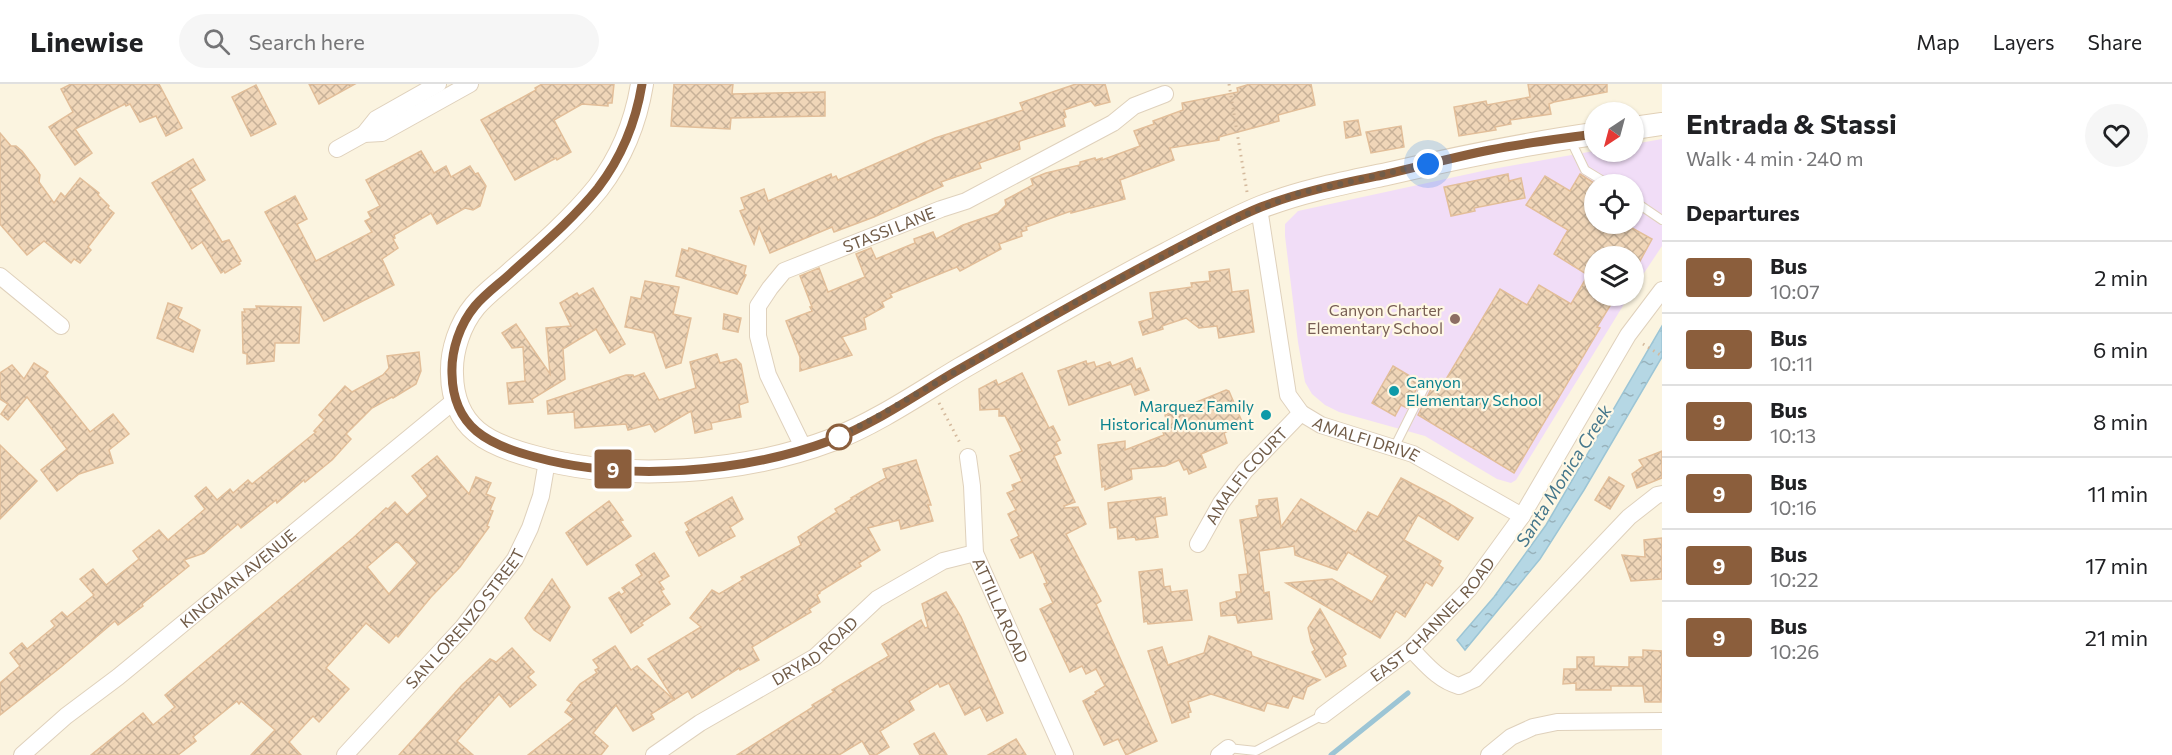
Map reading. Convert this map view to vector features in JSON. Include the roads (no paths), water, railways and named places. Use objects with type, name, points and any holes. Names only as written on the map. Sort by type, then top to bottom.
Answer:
[{"type":"street","points":[[337,149],[364,134],[376,119],[438,84]]},
{"type":"street","points":[[364,134],[382,132],[470,84]]},
{"type":"street","points":[[642,84],[632,127],[608,174],[597,190],[558,230],[475,305],[455,343],[452,371],[454,401],[459,412],[488,440],[514,452],[598,468],[664,472],[741,464],[804,449],[835,439],[875,418],[1097,290],[1259,208],[1296,194],[1494,149],[1584,135]]},
{"type":"street","name":"STASSI LANE","points":[[804,449],[768,375],[758,336],[758,306],[784,271],[940,209],[966,201],[1113,123],[1134,106],[1165,94]]},
{"type":"street","points":[[1644,127],[1662,124]]},
{"type":"street","name":"AMALFI DRIVE","points":[[1259,208],[1288,395],[1301,413],[1321,425],[1413,454],[1522,516]]},
{"type":"street","points":[[0,276],[61,326]]},
{"type":"street","name":"EAST CHANNEL ROAD","points":[[1323,715],[1411,649],[1469,589],[1522,516],[1628,335],[1662,290]]},
{"type":"street","name":"KINGMAN AVENUE","points":[[22,755],[66,716],[118,677],[454,401]]},
{"type":"street","name":"AMALFI COURT","points":[[1198,544],[1221,503],[1245,471],[1301,413]]},
{"type":"street","name":"ATTILLA ROAD","points":[[968,458],[972,486],[975,553],[1065,755]]},
{"type":"street","name":"SAN LORENZO STREET","points":[[345,755],[463,627],[515,559],[541,496],[547,460]]},
{"type":"street","points":[[1411,649],[1440,678],[1449,683],[1459,686],[1475,679],[1629,517],[1657,495],[1662,494]]},
{"type":"street","name":"DRYAD ROAD","points":[[654,755],[700,723],[815,657],[877,599],[943,561],[975,553]]},
{"type":"street","points":[[1489,755],[1511,737],[1533,727],[1557,722],[1662,721]]},
{"type":"lane","points":[[1569,137],[1585,170],[1592,174]]},
{"type":"lane","points":[[1644,208],[1662,220]]},
{"type":"lane","points":[[1394,448],[1426,384]]},
{"type":"lane","name":"EAST CHANNEL ROAD","points":[[1224,751],[1256,752],[1323,715]]},
{"type":"water","points":[[1662,326],[1662,357],[1584,490],[1540,559],[1465,650],[1457,640],[1494,597],[1546,525]]},
{"type":"waterway","name":"Santa Monica Creek","points":[[1331,755],[1408,693]]},
{"type":"place","name":"Canyon Charter Elementary School","points":[[1455,319]]},
{"type":"place","name":"Canyon Elementary School","points":[[1394,391]]},
{"type":"place","name":"Marquez Family Historical Monument","points":[[1266,415]]}]
